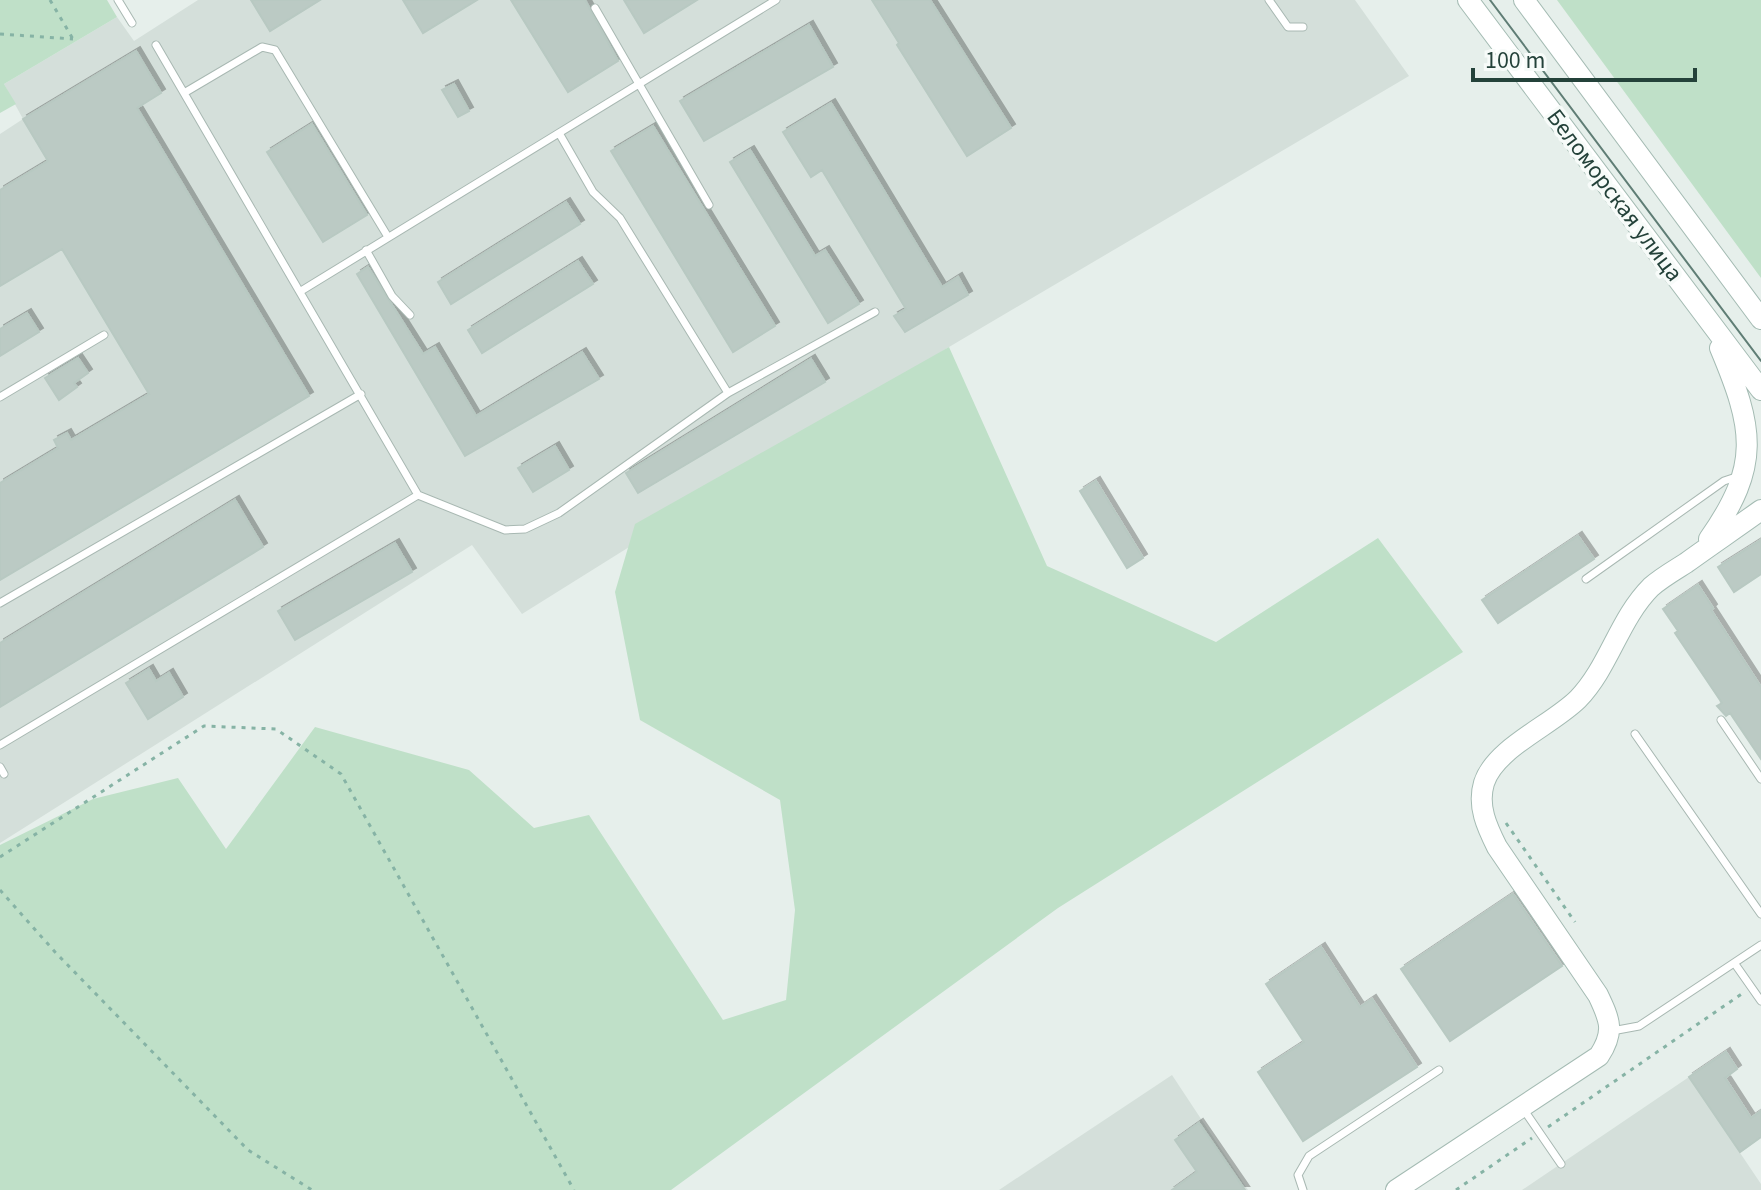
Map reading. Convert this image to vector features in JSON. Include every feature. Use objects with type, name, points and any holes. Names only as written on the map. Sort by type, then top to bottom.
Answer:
[{"type":"main road","name":"Беломорская улица","points":[[1468,0],[1761,390]]},
{"type":"main road","name":"Беломорская улица","points":[[1524,0],[1761,319]]},
{"type":"main road","points":[[1694,557],[1739,497],[1751,462],[1747,416],[1708,318]]},
{"type":"main road","points":[[1396,1190],[1599,1056],[1607,1044],[1610,1032],[1607,1013],[1598,995],[1497,847],[1486,824],[1481,802],[1483,785],[1490,770],[1503,756],[1576,701],[1592,682],[1631,613],[1652,586],[1761,510]]},
{"type":"lane","points":[[118,0],[132,23]]},
{"type":"lane","points":[[301,291],[776,0]]},
{"type":"lane","points":[[1269,0],[1288,27],[1303,27]]},
{"type":"lane","points":[[595,8],[709,205]]},
{"type":"lane","points":[[156,45],[418,495],[505,530],[525,529],[559,513],[728,393],[875,312]]},
{"type":"lane","points":[[184,93],[262,47],[275,50],[388,237]]},
{"type":"lane","points":[[559,133],[593,192],[620,218],[728,393]]},
{"type":"lane","points":[[366,250],[392,296],[410,315]]},
{"type":"lane","points":[[0,397],[104,335]]},
{"type":"lane","points":[[0,603],[361,394]]},
{"type":"lane","points":[[1586,579],[1724,481],[1748,475]]},
{"type":"lane","points":[[0,745],[418,495]]},
{"type":"lane","points":[[1721,720],[1761,779]]},
{"type":"lane","points":[[1635,734],[1761,914]]},
{"type":"lane","points":[[1610,1032],[1639,1026],[1761,945]]},
{"type":"lane","points":[[1735,964],[1761,1001]]},
{"type":"lane","points":[[1303,1190],[1298,1175],[1309,1156],[1439,1070]]},
{"type":"lane","points":[[1522,1107],[1561,1164]]},
{"type":"path","points":[[0,34],[73,39],[50,0]]},
{"type":"path","points":[[0,857],[204,726],[276,729],[341,774],[574,1190]]},
{"type":"path","points":[[1481,802],[1499,813],[1575,922]]},
{"type":"path","points":[[0,890],[55,952],[248,1150],[312,1190]]},
{"type":"path","points":[[1456,1190],[1751,988]]},
{"type":"shaded area","points":[[198,0],[1355,0],[1409,76],[949,347],[522,614],[472,545],[0,843],[0,134],[23,119],[4,84],[117,17],[134,41]]},
{"type":"shaded area","points":[[1172,1075],[1248,1190],[999,1190]]},
{"type":"shaded area","points":[[1689,1077],[1761,1184],[1761,1190],[1522,1190]]},
{"type":"green space","points":[[0,0],[107,0],[117,17],[4,84],[16,104],[0,113]]},
{"type":"green space","points":[[1557,0],[1761,0],[1761,278]]},
{"type":"green space","points":[[949,347],[1047,566],[1216,642],[1378,538],[1463,652],[1058,908],[671,1190],[0,1190],[0,845],[93,799],[178,778],[226,849],[315,727],[469,770],[534,828],[589,815],[723,1020],[786,1000],[795,910],[780,800],[640,720],[615,592],[635,524]]},
{"type":"building","points":[[251,0],[320,0],[270,31]]},
{"type":"building","points":[[403,0],[477,0],[423,33]]},
{"type":"building","points":[[511,0],[585,0],[618,61],[568,92]]},
{"type":"building","points":[[624,0],[697,0],[644,33]]},
{"type":"building","points":[[872,0],[930,0],[1011,128],[967,156]]},
{"type":"building","points":[[809,25],[833,67],[704,141],[680,101]]},
{"type":"building","points":[[136,51],[161,93],[137,108],[309,396],[0,580],[0,483],[58,448],[54,440],[67,433],[71,440],[149,394],[62,249],[0,286],[0,190],[48,161],[23,119]]},
{"type":"building","points":[[454,84],[469,111],[458,117],[442,90]]},
{"type":"building","points":[[831,103],[942,287],[958,277],[968,295],[905,332],[894,316],[906,309],[822,170],[811,177],[783,132]]},
{"type":"building","points":[[312,124],[367,215],[323,242],[267,152]]},
{"type":"building","points":[[653,126],[775,326],[733,352],[611,151]]},
{"type":"building","points":[[750,150],[815,256],[825,250],[859,304],[828,323],[730,162]]},
{"type":"building","points":[[566,202],[580,224],[451,304],[438,282]]},
{"type":"building","points":[[578,261],[593,284],[482,353],[468,330]]},
{"type":"building","points":[[368,267],[423,354],[435,347],[476,416],[582,352],[599,379],[465,456],[357,274]]},
{"type":"building","points":[[27,313],[39,332],[0,356],[0,329]]},
{"type":"building","points":[[78,358],[88,373],[74,383],[77,387],[59,400],[45,378]]},
{"type":"building","points":[[811,359],[825,382],[638,493],[626,473]]},
{"type":"building","points":[[555,446],[569,470],[533,492],[518,468]]},
{"type":"building","points":[[1096,481],[1143,558],[1127,568],[1080,491]]},
{"type":"building","points":[[235,500],[263,547],[0,707],[0,643]]},
{"type":"building","points":[[1578,536],[1594,559],[1498,623],[1482,600]]},
{"type":"building","points":[[1761,540],[1761,574],[1734,592],[1718,567]]},
{"type":"building","points":[[395,543],[412,572],[295,640],[278,611]]},
{"type":"building","points":[[1698,585],[1761,687],[1761,759],[1730,713],[1726,716],[1717,706],[1722,703],[1675,633],[1678,631],[1663,609]]},
{"type":"building","points":[[149,669],[156,681],[169,673],[183,697],[148,719],[126,683]]},
{"type":"building","points":[[1513,894],[1562,966],[1450,1041],[1401,969]]},
{"type":"building","points":[[1321,947],[1360,1007],[1372,999],[1417,1067],[1303,1141],[1258,1072],[1304,1042],[1266,984]]},
{"type":"building","points":[[1726,1052],[1737,1069],[1725,1078],[1751,1118],[1761,1111],[1761,1137],[1740,1152],[1689,1077]]},
{"type":"building","points":[[1199,1123],[1245,1190],[1172,1190],[1197,1172],[1175,1140]]},
{"type":"tram line","points":[[1490,0],[1761,361]]}]
